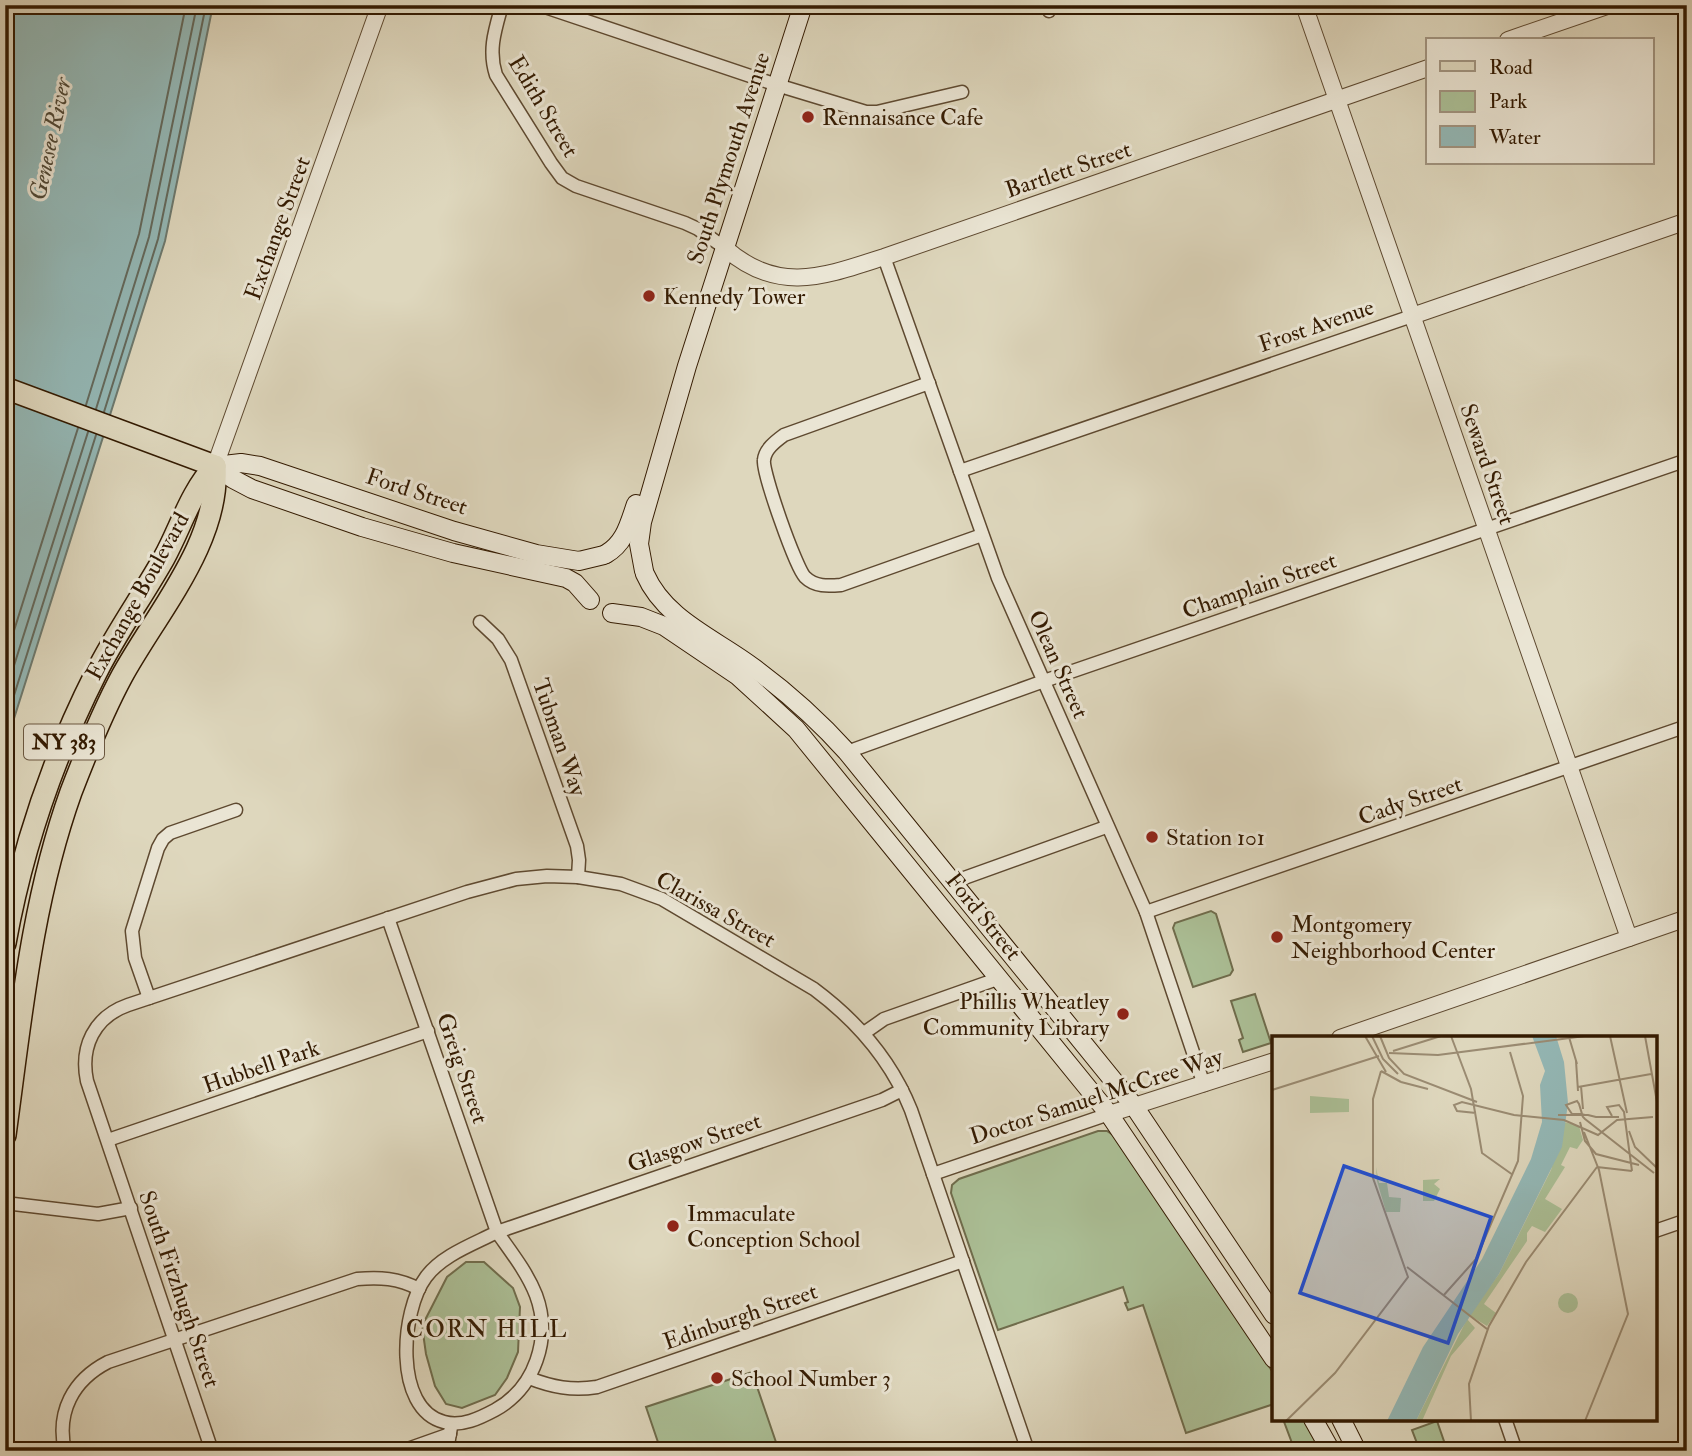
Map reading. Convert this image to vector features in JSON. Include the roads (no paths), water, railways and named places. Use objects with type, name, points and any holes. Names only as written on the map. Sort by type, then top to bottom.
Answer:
[{"type":"main road","name":"South Plymouth Avenue","points":[[645,573],[639,536],[687,366],[803,5]]},
{"type":"main road","name":"South Plymouth Avenue","points":[[605,555],[618,546],[626,533],[655,447],[687,366]]},
{"type":"main road","name":"Ford Street","points":[[5,387],[215,466],[246,487],[431,547],[562,577],[575,583],[590,600]]},
{"type":"main road","name":"Ford Street","points":[[215,466],[241,463],[260,466],[454,531],[548,557],[579,561],[605,555]]},
{"type":"main road","name":"Exchange Boulevard","points":[[5,1135],[31,943],[41,893],[62,819],[80,769],[111,699],[135,653],[177,585],[211,514],[216,491],[215,466]]},
{"type":"main road","name":"Exchange Boulevard","points":[[5,943],[26,851],[64,742],[97,672],[164,558],[195,492],[215,466]]},
{"type":"main road","points":[[617,553],[629,556],[638,562],[645,573],[645,593],[638,604],[623,613],[612,613],[598,608],[590,600],[586,589],[587,574],[593,563],[605,555],[617,553]]},
{"type":"main road","name":"Ford Street","points":[[645,573],[655,594],[671,611],[768,678],[847,752],[1134,1106],[1272,1312]]},
{"type":"main road","name":"Ford Street","points":[[612,613],[641,617],[659,623],[714,658],[763,697],[796,729],[1109,1114],[1272,1356]]},
{"type":"main road","points":[[1314,1421],[1331,1451]]},
{"type":"main road","points":[[1342,1421],[1357,1451]]},
{"type":"street","name":"Exchange Street","points":[[215,466],[380,5]]},
{"type":"street","name":"Edith Street","points":[[502,5],[492,41],[491,59],[496,75],[562,177],[576,186],[685,223],[725,248]]},
{"type":"street","points":[[539,5],[777,85],[872,113],[962,92]]},
{"type":"street","name":"Seward Street","points":[[1304,5],[1629,938]]},
{"type":"street","points":[[1514,38],[1609,5]]},
{"type":"street","name":"Bartlett Street","points":[[725,248],[745,263],[769,273],[797,278],[823,276],[1426,69]]},
{"type":"street","name":"Frost Avenue","points":[[960,471],[1687,221]]},
{"type":"street","name":"Olean Street","points":[[884,257],[982,535],[1106,827],[1146,912],[1204,1085]]},
{"type":"street","points":[[929,383],[784,435],[770,446],[764,459],[771,489],[797,562],[806,578],[822,586],[841,585],[982,535]]},
{"type":"street","name":"Champlain Street","points":[[847,752],[1044,681],[1687,460]]},
{"type":"street","name":"Tubman Way","points":[[480,622],[498,639],[511,660],[577,846],[578,877]]},
{"type":"street","name":"Cady Street","points":[[1146,912],[1687,726]]},
{"type":"street","points":[[149,998],[135,958],[132,931],[160,843],[175,831],[236,810]]},
{"type":"street","points":[[953,882],[1106,827]]},
{"type":"street","name":"Clarissa Street","points":[[108,1140],[87,1081],[85,1063],[88,1043],[97,1026],[111,1013],[388,918],[500,883],[539,877],[578,877],[621,884],[662,899],[814,989],[864,1033],[883,1058],[902,1090],[933,1174],[1028,1451]]},
{"type":"street","name":"Greig Street","points":[[388,918],[497,1232]]},
{"type":"street","points":[[1346,1036],[1687,918]]},
{"type":"street","points":[[864,1033],[884,1019],[1000,978]]},
{"type":"street","name":"Hubbell Park","points":[[108,1140],[428,1031]]},
{"type":"street","name":"Doctor Samuel McCree Way","points":[[933,1174],[1272,1062]]},
{"type":"street","name":"Glasgow Street","points":[[497,1232],[882,1100],[902,1090]]},
{"type":"street","name":"South Fitzhugh Street","points":[[108,1140],[212,1451]]},
{"type":"street","points":[[5,1203],[98,1214],[131,1208]]},
{"type":"street","points":[[1657,1230],[1687,1220]]},
{"type":"street","points":[[402,1451],[480,1418],[517,1393],[529,1378],[540,1349],[536,1296],[524,1271],[497,1232],[446,1260],[427,1275],[411,1310],[406,1335],[415,1395],[426,1411],[451,1429]]},
{"type":"street","name":"Edinburgh Street","points":[[529,1378],[558,1388],[578,1390],[597,1387],[963,1261]]},
{"type":"street","points":[[65,1451],[62,1433],[69,1399],[79,1383],[93,1370],[108,1362],[356,1279],[401,1280],[419,1289]]},
{"type":"street","points":[[1506,1421],[1516,1451]]},
{"type":"street","points":[[447,1451],[451,1429]]},
{"type":"water","name":"Genesee River","points":[[5,5],[213,5],[165,241],[5,747]]},
{"type":"place","name":"Rennaisance Cafe","points":[[808,117]]},
{"type":"place","name":"Kennedy Tower","points":[[649,296]]},
{"type":"place","name":"Station 101","points":[[1152,837]]},
{"type":"place","name":"Montgomery Neighborhood Center","points":[[1277,937]]},
{"type":"place","name":"Phillis Wheatley Community Library","points":[[1123,1014]]},
{"type":"place","name":"Immaculate Conception School","points":[[673,1226]]},
{"type":"place","name":"School Number 3","points":[[717,1378]]},
{"type":"district","name":"CORN HILL","points":[[487,1329]]}]
